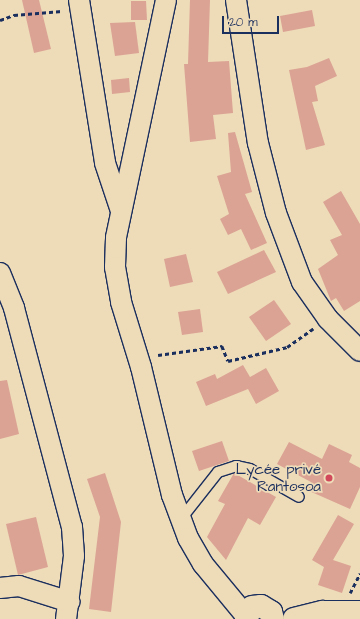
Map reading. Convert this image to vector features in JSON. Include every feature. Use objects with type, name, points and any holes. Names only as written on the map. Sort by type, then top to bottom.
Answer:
[{"type":"street","points":[[166,0],[116,238],[115,267],[121,302],[138,358],[172,495],[181,519],[203,564],[218,584],[259,614],[294,619],[322,612],[360,612]]},
{"type":"street","points":[[236,0],[258,143],[276,213],[302,282],[328,319],[360,351]]},
{"type":"street","points":[[80,4],[105,163],[121,212]]},
{"type":"street","points":[[0,273],[14,308],[72,527],[74,556],[68,611],[19,586],[0,588]]},
{"type":"lane","points":[[181,519],[218,472],[236,466],[250,469],[299,497]]},
{"type":"path","points":[[0,20],[14,15],[80,4]]},
{"type":"path","points":[[138,358],[222,346],[228,361],[287,346],[328,319]]},
{"type":"building","points":[[22,0],[39,0],[51,49],[34,53]]},
{"type":"building","points":[[190,0],[210,0],[208,62],[229,61],[233,113],[213,115],[216,139],[190,142],[184,64],[188,64]]},
{"type":"building","points":[[131,1],[146,1],[147,20],[131,20]]},
{"type":"building","points":[[312,10],[315,26],[283,32],[280,16]]},
{"type":"building","points":[[135,22],[139,53],[115,56],[110,23]]},
{"type":"building","points":[[329,58],[337,76],[315,86],[318,101],[312,102],[325,145],[306,150],[289,70],[307,67]]},
{"type":"building","points":[[129,78],[130,92],[112,94],[111,80]]},
{"type":"building","points":[[235,132],[252,192],[245,194],[267,243],[251,250],[241,229],[228,235],[220,219],[229,214],[217,176],[231,172],[228,133]]},
{"type":"building","points":[[341,191],[360,224],[360,301],[344,311],[336,298],[331,301],[318,269],[338,255],[330,240],[342,235],[323,202]]},
{"type":"building","points":[[264,250],[276,272],[228,294],[217,272]]},
{"type":"building","points":[[186,254],[193,282],[170,287],[164,259]]},
{"type":"building","points":[[274,300],[291,324],[266,341],[249,317]]},
{"type":"building","points":[[200,309],[203,332],[182,335],[178,312]]},
{"type":"building","points":[[243,365],[250,377],[266,368],[279,391],[256,404],[248,389],[206,406],[196,382],[215,374],[217,379]]},
{"type":"building","points":[[7,380],[19,434],[0,439],[0,381]]},
{"type":"building","points":[[222,441],[229,461],[199,471],[192,451]]},
{"type":"building","points":[[289,442],[322,459],[329,444],[352,455],[349,462],[360,468],[360,487],[350,509],[307,490],[311,482],[277,464]]},
{"type":"building","points":[[105,473],[121,522],[111,612],[89,609],[100,517],[87,479]]},
{"type":"building","points":[[234,473],[276,497],[260,525],[248,518],[226,560],[207,537],[225,504],[218,501]]},
{"type":"building","points":[[338,515],[354,524],[333,560],[351,566],[342,593],[318,585],[324,567],[312,560]]},
{"type":"building","points":[[36,517],[48,567],[18,575],[6,524]]},
{"type":"place","name":"Lycée privé Rantosoa","points":[[329,478]]}]
